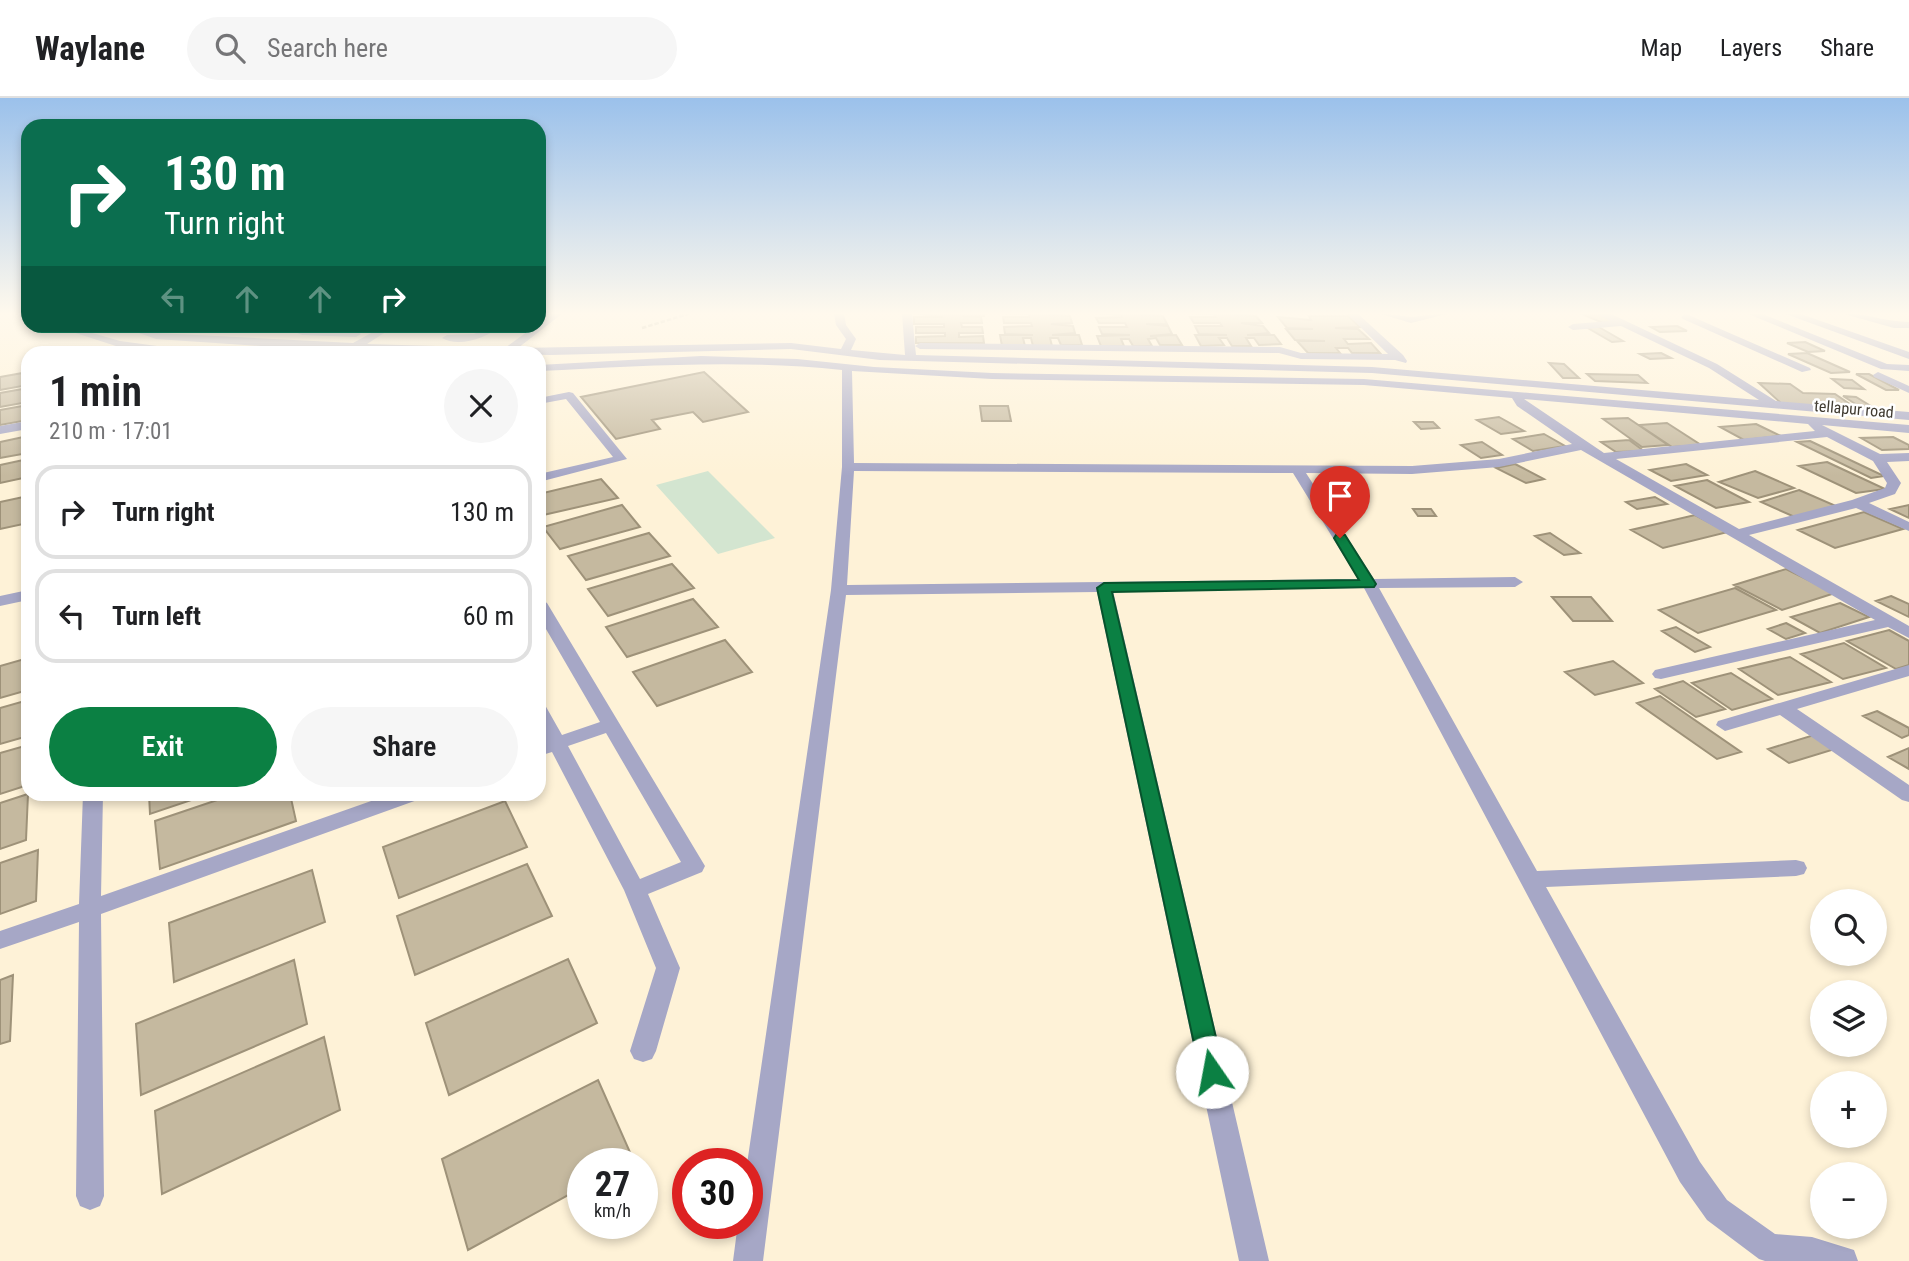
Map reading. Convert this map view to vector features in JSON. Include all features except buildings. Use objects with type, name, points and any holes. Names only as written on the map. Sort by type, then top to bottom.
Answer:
[{"type":"street","points":[[748,1261],[839,590],[848,467],[846,367]]},
{"type":"street","name":"tellapur road","points":[[924,367],[1018,376],[1364,382],[1909,429]]},
{"type":"street","points":[[1018,376],[1019,367]]},
{"type":"street","points":[[1234,367],[1413,374],[1909,416]]},
{"type":"street","points":[[1407,367],[1413,374]]},
{"type":"street","points":[[1715,367],[1775,405]]},
{"type":"street","points":[[1800,367],[1806,370]]},
{"type":"street","points":[[1888,367],[1909,369]]},
{"type":"street","points":[[1878,375],[1909,390]]},
{"type":"street","points":[[546,400],[569,395],[621,458],[546,476]]},
{"type":"street","points":[[1517,397],[1521,404],[1583,446],[1909,634]]},
{"type":"street","points":[[1802,420],[1878,458],[1909,457]]},
{"type":"street","points":[[0,430],[21,426]]},
{"type":"street","points":[[1603,457],[1830,433]]},
{"type":"street","points":[[848,467],[1412,470],[1487,464],[1583,446]]},
{"type":"street","points":[[1878,458],[1894,483],[1909,490]]},
{"type":"street","points":[[1297,469],[1369,584],[1690,1172],[1717,1210],[1770,1248],[1812,1252],[1843,1261]]},
{"type":"street","points":[[1738,534],[1857,503],[1890,491],[1894,483]]},
{"type":"street","points":[[1857,503],[1909,527]]},
{"type":"street","points":[[839,590],[1515,582]]},
{"type":"street","points":[[1104,588],[1254,1261]]},
{"type":"street","points":[[0,601],[21,596]]},
{"type":"street","points":[[546,615],[694,866],[635,890]]},
{"type":"street","points":[[1661,674],[1890,622]]},
{"type":"street","points":[[1726,725],[1909,670]]},
{"type":"street","points":[[1784,709],[1909,795]]},
{"type":"street","points":[[611,725],[547,747],[635,890],[668,968],[643,1051]]},
{"type":"street","points":[[90,1196],[93,801]]},
{"type":"street","points":[[0,940],[393,801]]},
{"type":"street","points":[[1530,879],[1796,868]]},
{"type":"green space","points":[[708,471],[775,538],[718,554],[656,485]]},
{"type":"route","points":[[1212,1072],[1104,588],[1369,584],[1340,538]]}]
